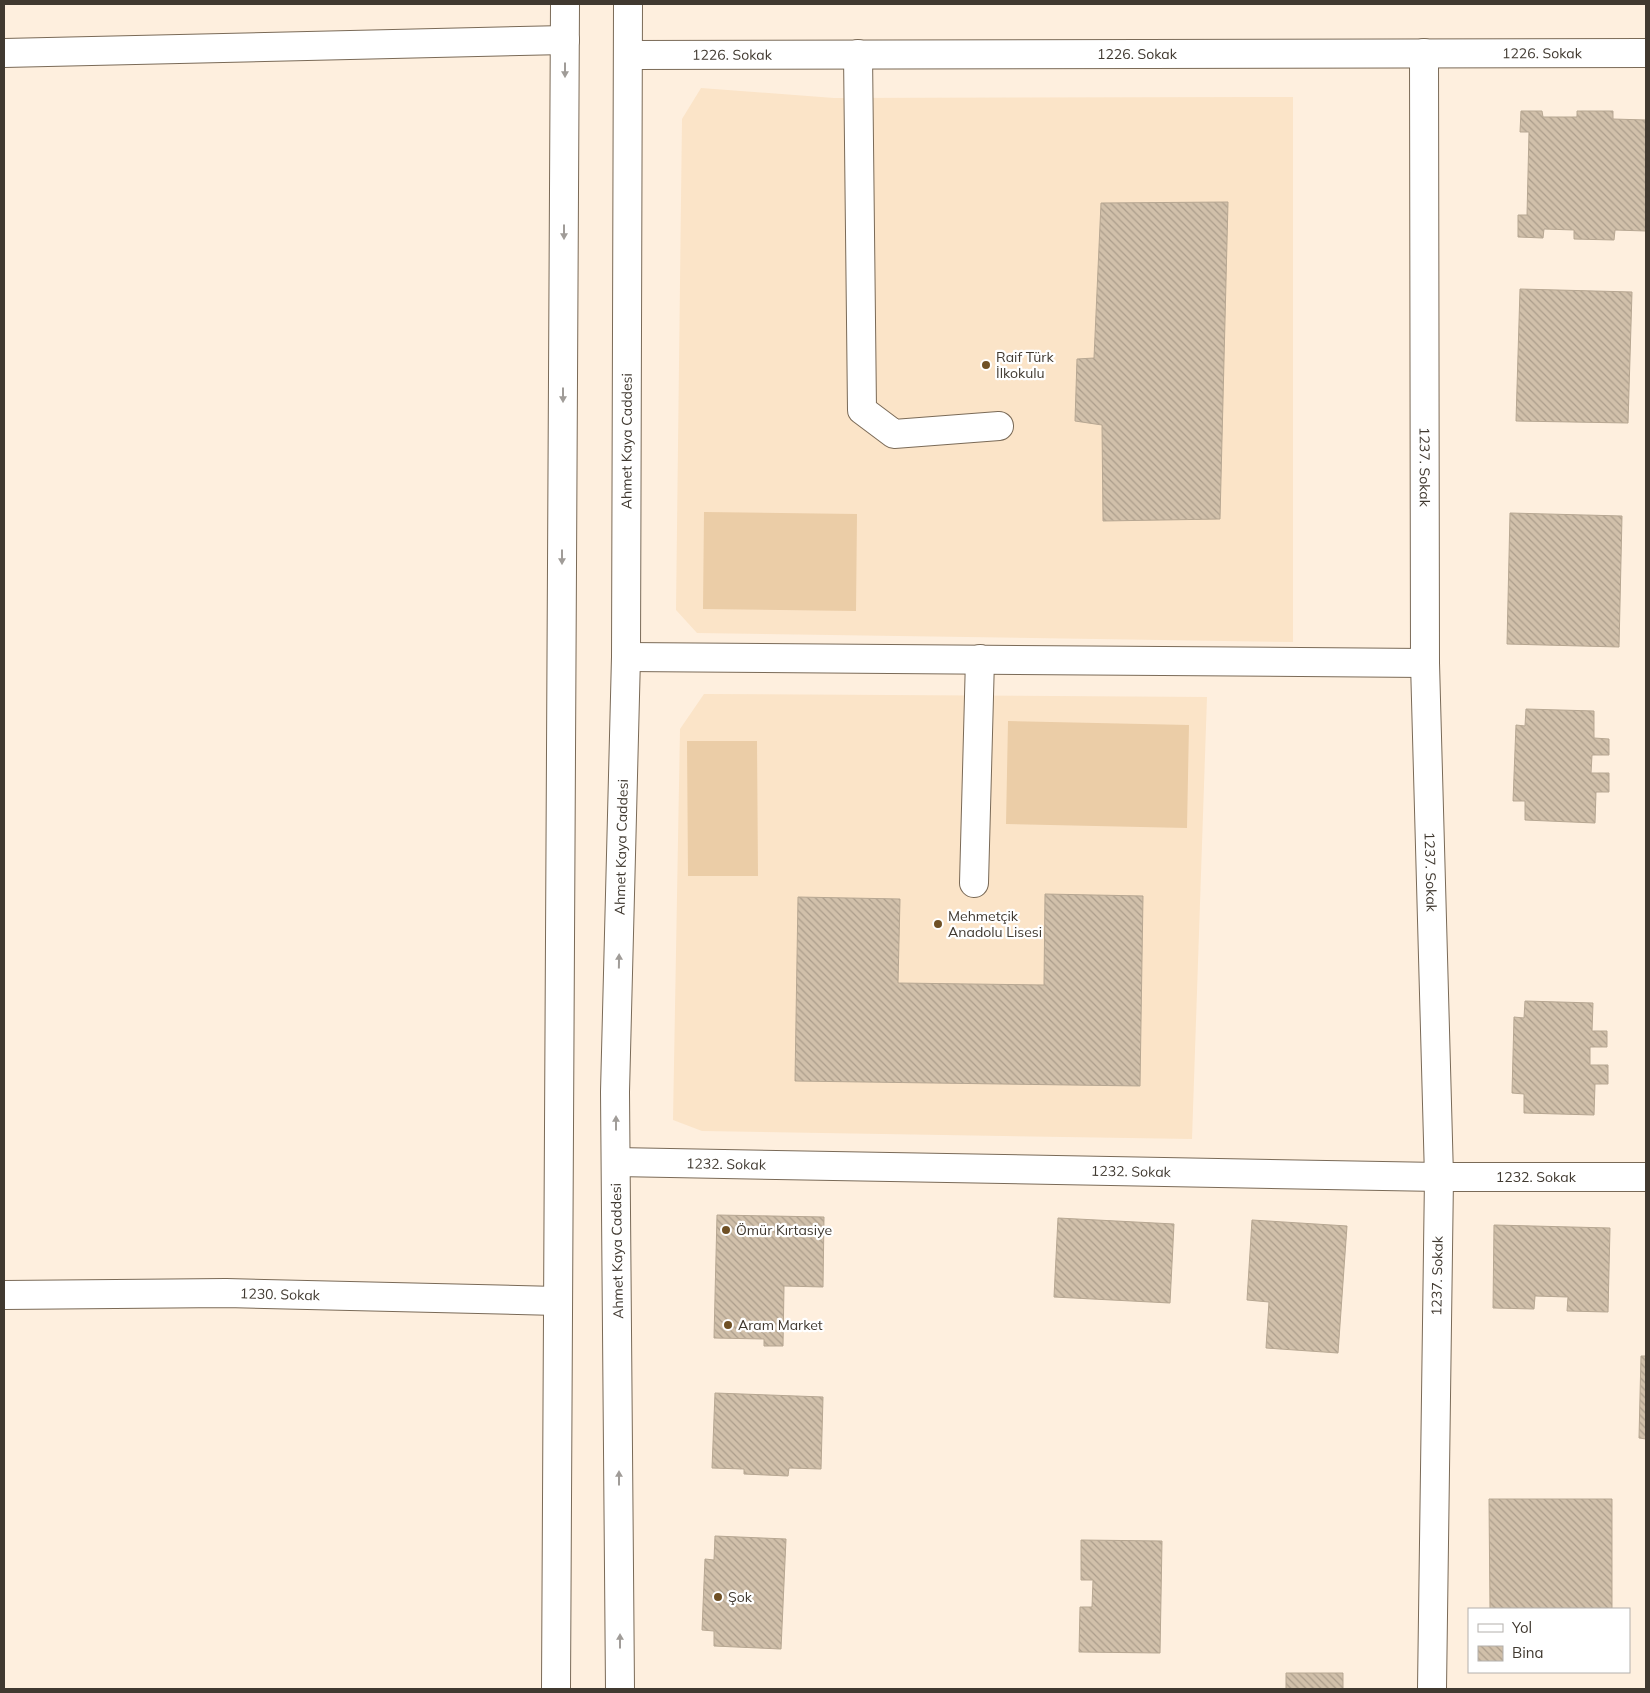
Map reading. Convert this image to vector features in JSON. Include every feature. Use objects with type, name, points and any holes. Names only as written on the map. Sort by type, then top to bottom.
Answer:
[{"type":"street","points":[[556,1689],[565,4]]},
{"type":"street","name":"Ahmet Kaya Caddesi","points":[[620,1689],[615,1092],[626,656],[628,4]]},
{"type":"street","points":[[4,53],[565,40]]},
{"type":"street","name":"1237. Sokak","points":[[1424,53],[1425,663],[1439,1177],[1432,1689]]},
{"type":"street","name":"1226. Sokak","points":[[628,55],[1646,53]]},
{"type":"street","points":[[858,54],[862,410],[894,434],[999,426]]},
{"type":"street","points":[[626,656],[1425,663]]},
{"type":"street","points":[[974,882],[980,659]]},
{"type":"street","name":"1232. Sokak","points":[[616,1162],[1439,1177],[1646,1177]]},
{"type":"street","name":"1230. Sokak","points":[[4,1295],[226,1293],[557,1301]]},
{"type":"shaded area","name":"Raif Türk İlkokulu","points":[[701,88],[834,98],[1293,97],[1293,642],[697,633],[676,610],[682,119]]},
{"type":"shaded area","points":[[704,512],[857,514],[856,611],[703,609]]},
{"type":"shaded area","name":"Mehmetçik Anadolu Lisesi","points":[[704,694],[1207,697],[1192,1139],[702,1131],[673,1120],[680,729]]},
{"type":"shaded area","points":[[1008,721],[1189,725],[1187,828],[1006,824]]},
{"type":"shaded area","points":[[687,741],[757,741],[758,876],[688,876]]},
{"type":"building","points":[[1521,111],[1542,111],[1543,117],[1577,117],[1577,111],[1613,111],[1613,119],[1646,120],[1646,231],[1615,230],[1614,240],[1574,239],[1574,230],[1544,229],[1543,238],[1518,237],[1518,215],[1527,215],[1529,132],[1520,132]]},
{"type":"building","points":[[1228,202],[1220,519],[1103,521],[1102,425],[1075,421],[1077,359],[1094,358],[1101,203]]},
{"type":"building","points":[[1520,289],[1632,292],[1628,423],[1516,421]]},
{"type":"building","points":[[1510,513],[1622,516],[1619,647],[1507,644]]},
{"type":"building","points":[[1526,709],[1594,711],[1594,738],[1609,739],[1609,755],[1592,755],[1591,773],[1609,773],[1609,792],[1596,792],[1595,823],[1525,820],[1525,801],[1513,801],[1516,725],[1525,726]]},
{"type":"building","points":[[1045,894],[1143,896],[1140,1086],[795,1081],[798,897],[900,899],[898,983],[1044,985]]},
{"type":"building","points":[[1525,1001],[1593,1003],[1592,1031],[1607,1031],[1607,1047],[1590,1047],[1590,1065],[1608,1065],[1608,1084],[1595,1084],[1594,1115],[1524,1113],[1524,1094],[1512,1093],[1514,1017],[1524,1018]]},
{"type":"building","points":[[717,1215],[824,1217],[823,1287],[784,1286],[783,1346],[764,1346],[764,1339],[714,1338]]},
{"type":"building","points":[[1058,1218],[1174,1224],[1170,1303],[1054,1297]]},
{"type":"building","points":[[1252,1220],[1347,1226],[1338,1353],[1266,1348],[1269,1302],[1247,1300]]},
{"type":"building","points":[[1494,1225],[1610,1228],[1608,1312],[1567,1311],[1568,1297],[1535,1296],[1534,1309],[1493,1308]]},
{"type":"building","points":[[1641,1356],[1646,1356],[1646,1439],[1639,1438]]},
{"type":"building","points":[[715,1393],[823,1397],[821,1469],[789,1468],[788,1476],[744,1474],[744,1469],[712,1468]]},
{"type":"building","points":[[1489,1499],[1612,1499],[1612,1608],[1490,1608]]},
{"type":"building","points":[[715,1536],[786,1539],[781,1649],[714,1646],[714,1631],[702,1630],[705,1559],[714,1560]]},
{"type":"building","points":[[1081,1540],[1162,1541],[1160,1653],[1079,1652],[1080,1607],[1092,1607],[1093,1580],[1081,1580]]},
{"type":"building","points":[[1286,1673],[1343,1673],[1343,1689],[1286,1689]]},
{"type":"place","name":"Raif Türk İlkokulu","points":[[986,365]]},
{"type":"place","name":"Mehmetçik Anadolu Lisesi","points":[[938,924]]},
{"type":"place","name":"Ömür Kırtasiye","points":[[726,1230]]},
{"type":"place","name":"Aram Market","points":[[728,1325]]},
{"type":"place","name":"Şok","points":[[718,1597]]}]
